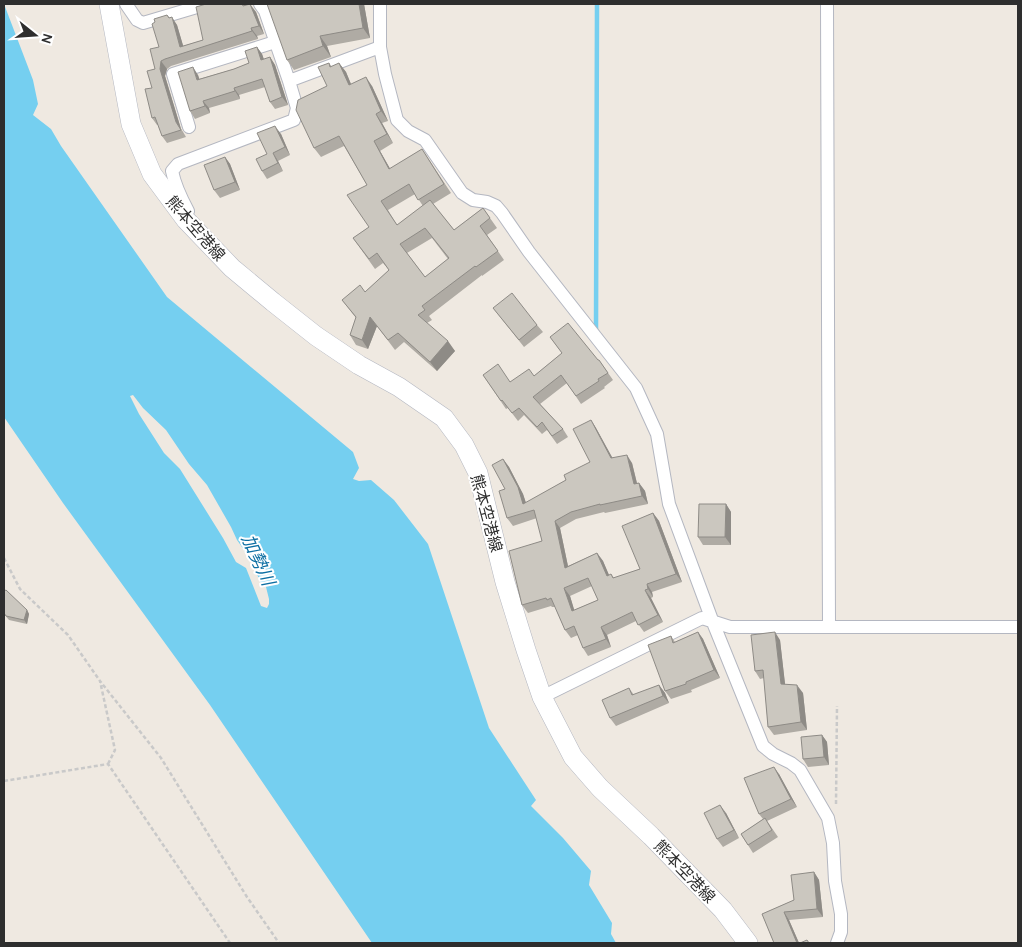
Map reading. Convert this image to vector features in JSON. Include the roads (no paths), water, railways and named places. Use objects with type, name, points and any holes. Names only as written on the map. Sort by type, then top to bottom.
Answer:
[{"type":"main road","name":"熊本空港線","points":[[109,4],[131,124],[152,174],[186,220],[232,268],[316,336],[359,365],[399,387],[444,418],[464,445],[478,472],[504,582],[542,697],[573,757],[600,788],[651,836],[723,910],[748,943]]},
{"type":"street","points":[[126,4],[137,20],[143,23],[207,4]]},
{"type":"street","points":[[186,220],[188,211],[179,194],[172,171],[178,164],[294,120],[297,108],[265,12],[260,4]]},
{"type":"street","points":[[380,4],[380,47],[397,120],[408,130],[425,140],[462,194],[473,200],[487,202],[496,206],[529,252],[636,388],[657,434],[669,504],[712,620],[763,746],[800,770],[828,818],[835,881],[841,914],[841,932],[837,943]]},
{"type":"street","points":[[827,4],[829,627]]},
{"type":"street","points":[[189,127],[173,74],[275,42]]},
{"type":"street","points":[[288,81],[380,47]]},
{"type":"street","points":[[542,697],[702,618],[730,626],[1018,627]]},
{"type":"water","name":"加勢川","points":[[4,4],[33,80],[38,104],[33,115],[51,129],[167,297],[353,452],[359,468],[353,479],[359,481],[371,480],[394,500],[428,544],[489,728],[536,800],[531,806],[563,838],[591,871],[589,885],[612,923],[611,934],[616,943],[372,943],[210,705],[63,503],[4,417]],"holes":[[[133,395],[143,408],[166,430],[189,464],[207,485],[237,540],[249,557],[261,583],[266,587],[269,599],[267,608],[261,606],[246,568],[236,562],[180,469],[164,453],[130,396]]]},
{"type":"waterway","points":[[596,330],[597,4]]}]
